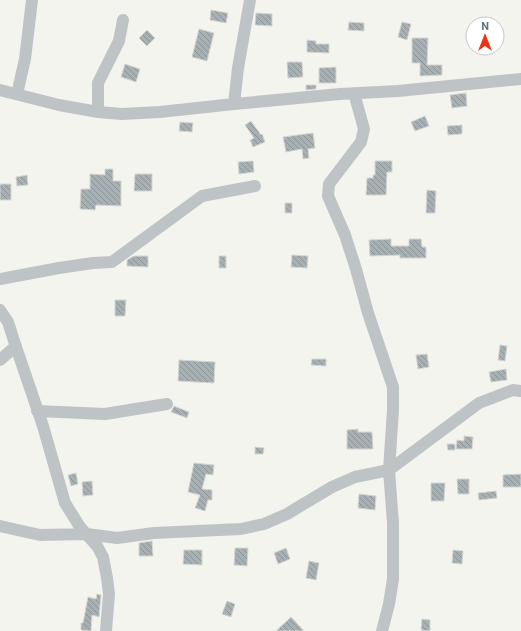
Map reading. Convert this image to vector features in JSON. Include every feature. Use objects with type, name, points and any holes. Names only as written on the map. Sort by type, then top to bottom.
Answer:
[{"type":"street","points":[[17,94],[25,59],[32,0]]},
{"type":"street","points":[[234,104],[238,68],[250,0]]},
{"type":"street","points":[[98,112],[98,83],[119,41],[123,20]]},
{"type":"street","points":[[0,90],[59,105],[98,112],[122,114],[152,113],[234,104],[354,94],[398,92],[521,79]]},
{"type":"street","points":[[354,94],[364,129],[361,142],[329,184],[328,196],[347,242],[368,313],[393,387],[389,470],[393,580],[382,631]]},
{"type":"street","points":[[0,279],[59,268],[112,262],[202,196],[255,186]]},
{"type":"street","points":[[0,310],[8,322],[38,411],[65,503],[80,527],[97,546],[103,558],[108,578],[109,594],[106,631]]},
{"type":"street","points":[[0,360],[16,346]]},
{"type":"street","points":[[0,526],[40,535],[87,534],[117,538],[154,533],[241,529],[264,524],[287,514],[332,487],[355,477],[389,470],[479,403],[513,390],[521,391]]},
{"type":"street","points":[[38,411],[104,414],[167,404]]},
{"type":"building","points":[[211,10],[228,13],[226,23],[210,20]]},
{"type":"building","points":[[256,13],[272,14],[272,26],[255,25]]},
{"type":"building","points":[[349,22],[364,23],[364,31],[348,30]]},
{"type":"building","points":[[402,22],[411,24],[407,40],[398,37]]},
{"type":"building","points":[[199,29],[214,33],[207,61],[192,57]]},
{"type":"building","points":[[147,30],[155,38],[147,46],[139,38]]},
{"type":"building","points":[[412,38],[428,38],[427,65],[442,65],[442,75],[420,76],[420,63],[412,63]]},
{"type":"building","points":[[307,40],[316,41],[316,44],[329,44],[329,53],[307,52]]},
{"type":"building","points":[[287,62],[302,62],[303,77],[288,78]]},
{"type":"building","points":[[125,64],[140,69],[136,82],[121,77]]},
{"type":"building","points":[[336,67],[336,83],[319,83],[319,68]]},
{"type":"building","points":[[306,85],[316,85],[316,89],[306,90]]},
{"type":"building","points":[[466,93],[467,106],[452,108],[450,95]]},
{"type":"building","points":[[425,116],[429,126],[415,131],[411,122]]},
{"type":"building","points":[[251,121],[261,135],[262,134],[265,142],[253,147],[250,140],[254,138],[245,125]]},
{"type":"building","points":[[180,122],[193,123],[192,132],[179,131]]},
{"type":"building","points":[[462,125],[462,134],[448,135],[447,126]]},
{"type":"building","points":[[313,133],[315,148],[308,149],[309,158],[303,159],[302,149],[286,152],[283,137]]},
{"type":"building","points":[[253,161],[254,172],[239,174],[238,162]]},
{"type":"building","points":[[375,161],[392,161],[392,172],[387,172],[386,195],[366,195],[367,178],[373,178],[373,175],[375,175]]},
{"type":"building","points":[[105,169],[113,169],[113,181],[121,181],[121,206],[96,205],[95,210],[80,209],[81,189],[90,189],[90,174],[105,175]]},
{"type":"building","points":[[135,174],[152,174],[152,191],[134,191]]},
{"type":"building","points":[[27,175],[28,185],[17,186],[16,177]]},
{"type":"building","points":[[0,184],[11,184],[11,200],[0,200]]},
{"type":"building","points":[[427,190],[436,191],[435,213],[426,213]]},
{"type":"building","points":[[285,203],[292,203],[292,213],[285,213]]},
{"type":"building","points":[[391,239],[391,246],[409,246],[409,239],[421,239],[422,247],[426,247],[426,258],[400,258],[400,255],[370,256],[369,240]]},
{"type":"building","points":[[292,255],[308,256],[307,268],[291,267]]},
{"type":"building","points":[[134,256],[148,256],[148,267],[127,266],[127,260]]},
{"type":"building","points":[[219,256],[226,256],[226,268],[219,268]]},
{"type":"building","points":[[115,300],[126,300],[125,316],[115,316]]},
{"type":"building","points":[[500,345],[507,346],[505,361],[498,360]]},
{"type":"building","points":[[427,354],[429,367],[418,369],[416,355]]},
{"type":"building","points":[[312,359],[326,359],[326,366],[311,365]]},
{"type":"building","points":[[179,360],[215,362],[214,383],[178,381]]},
{"type":"building","points":[[506,369],[507,380],[491,382],[489,372]]},
{"type":"building","points":[[174,406],[189,412],[187,418],[171,412]]},
{"type":"building","points":[[358,429],[358,432],[372,432],[373,449],[347,449],[347,430]]},
{"type":"building","points":[[464,436],[473,437],[472,449],[456,449],[457,440],[464,441]]},
{"type":"building","points":[[447,444],[455,444],[455,450],[448,450]]},
{"type":"building","points":[[255,447],[264,448],[263,454],[255,454]]},
{"type":"building","points":[[194,463],[214,465],[213,475],[206,474],[202,489],[212,490],[212,500],[208,500],[205,511],[195,508],[200,495],[188,492]]},
{"type":"building","points":[[76,473],[78,484],[71,486],[68,475]]},
{"type":"building","points":[[521,474],[521,487],[503,487],[503,475]]},
{"type":"building","points":[[457,479],[469,479],[469,494],[458,494]]},
{"type":"building","points":[[92,481],[93,495],[83,496],[82,482]]},
{"type":"building","points":[[431,483],[445,483],[444,501],[431,501]]},
{"type":"building","points":[[496,491],[497,498],[479,500],[478,493]]},
{"type":"building","points":[[359,494],[376,496],[375,510],[358,508]]},
{"type":"building","points":[[152,541],[153,556],[139,556],[139,543]]},
{"type":"building","points":[[235,548],[248,548],[247,566],[234,565]]},
{"type":"building","points":[[286,548],[290,559],[278,564],[274,553]]},
{"type":"building","points":[[184,550],[202,550],[202,565],[183,564]]},
{"type":"building","points":[[453,550],[463,551],[462,564],[452,563]]},
{"type":"building","points":[[309,561],[319,563],[316,580],[306,578]]},
{"type":"building","points":[[97,594],[101,595],[99,617],[92,615],[91,631],[81,630],[81,623],[83,623],[88,597],[96,599]]},
{"type":"building","points":[[227,601],[235,604],[231,617],[222,614]]},
{"type":"building","points":[[291,617],[304,631],[276,631]]},
{"type":"building","points":[[422,619],[430,620],[430,631],[421,630]]}]
